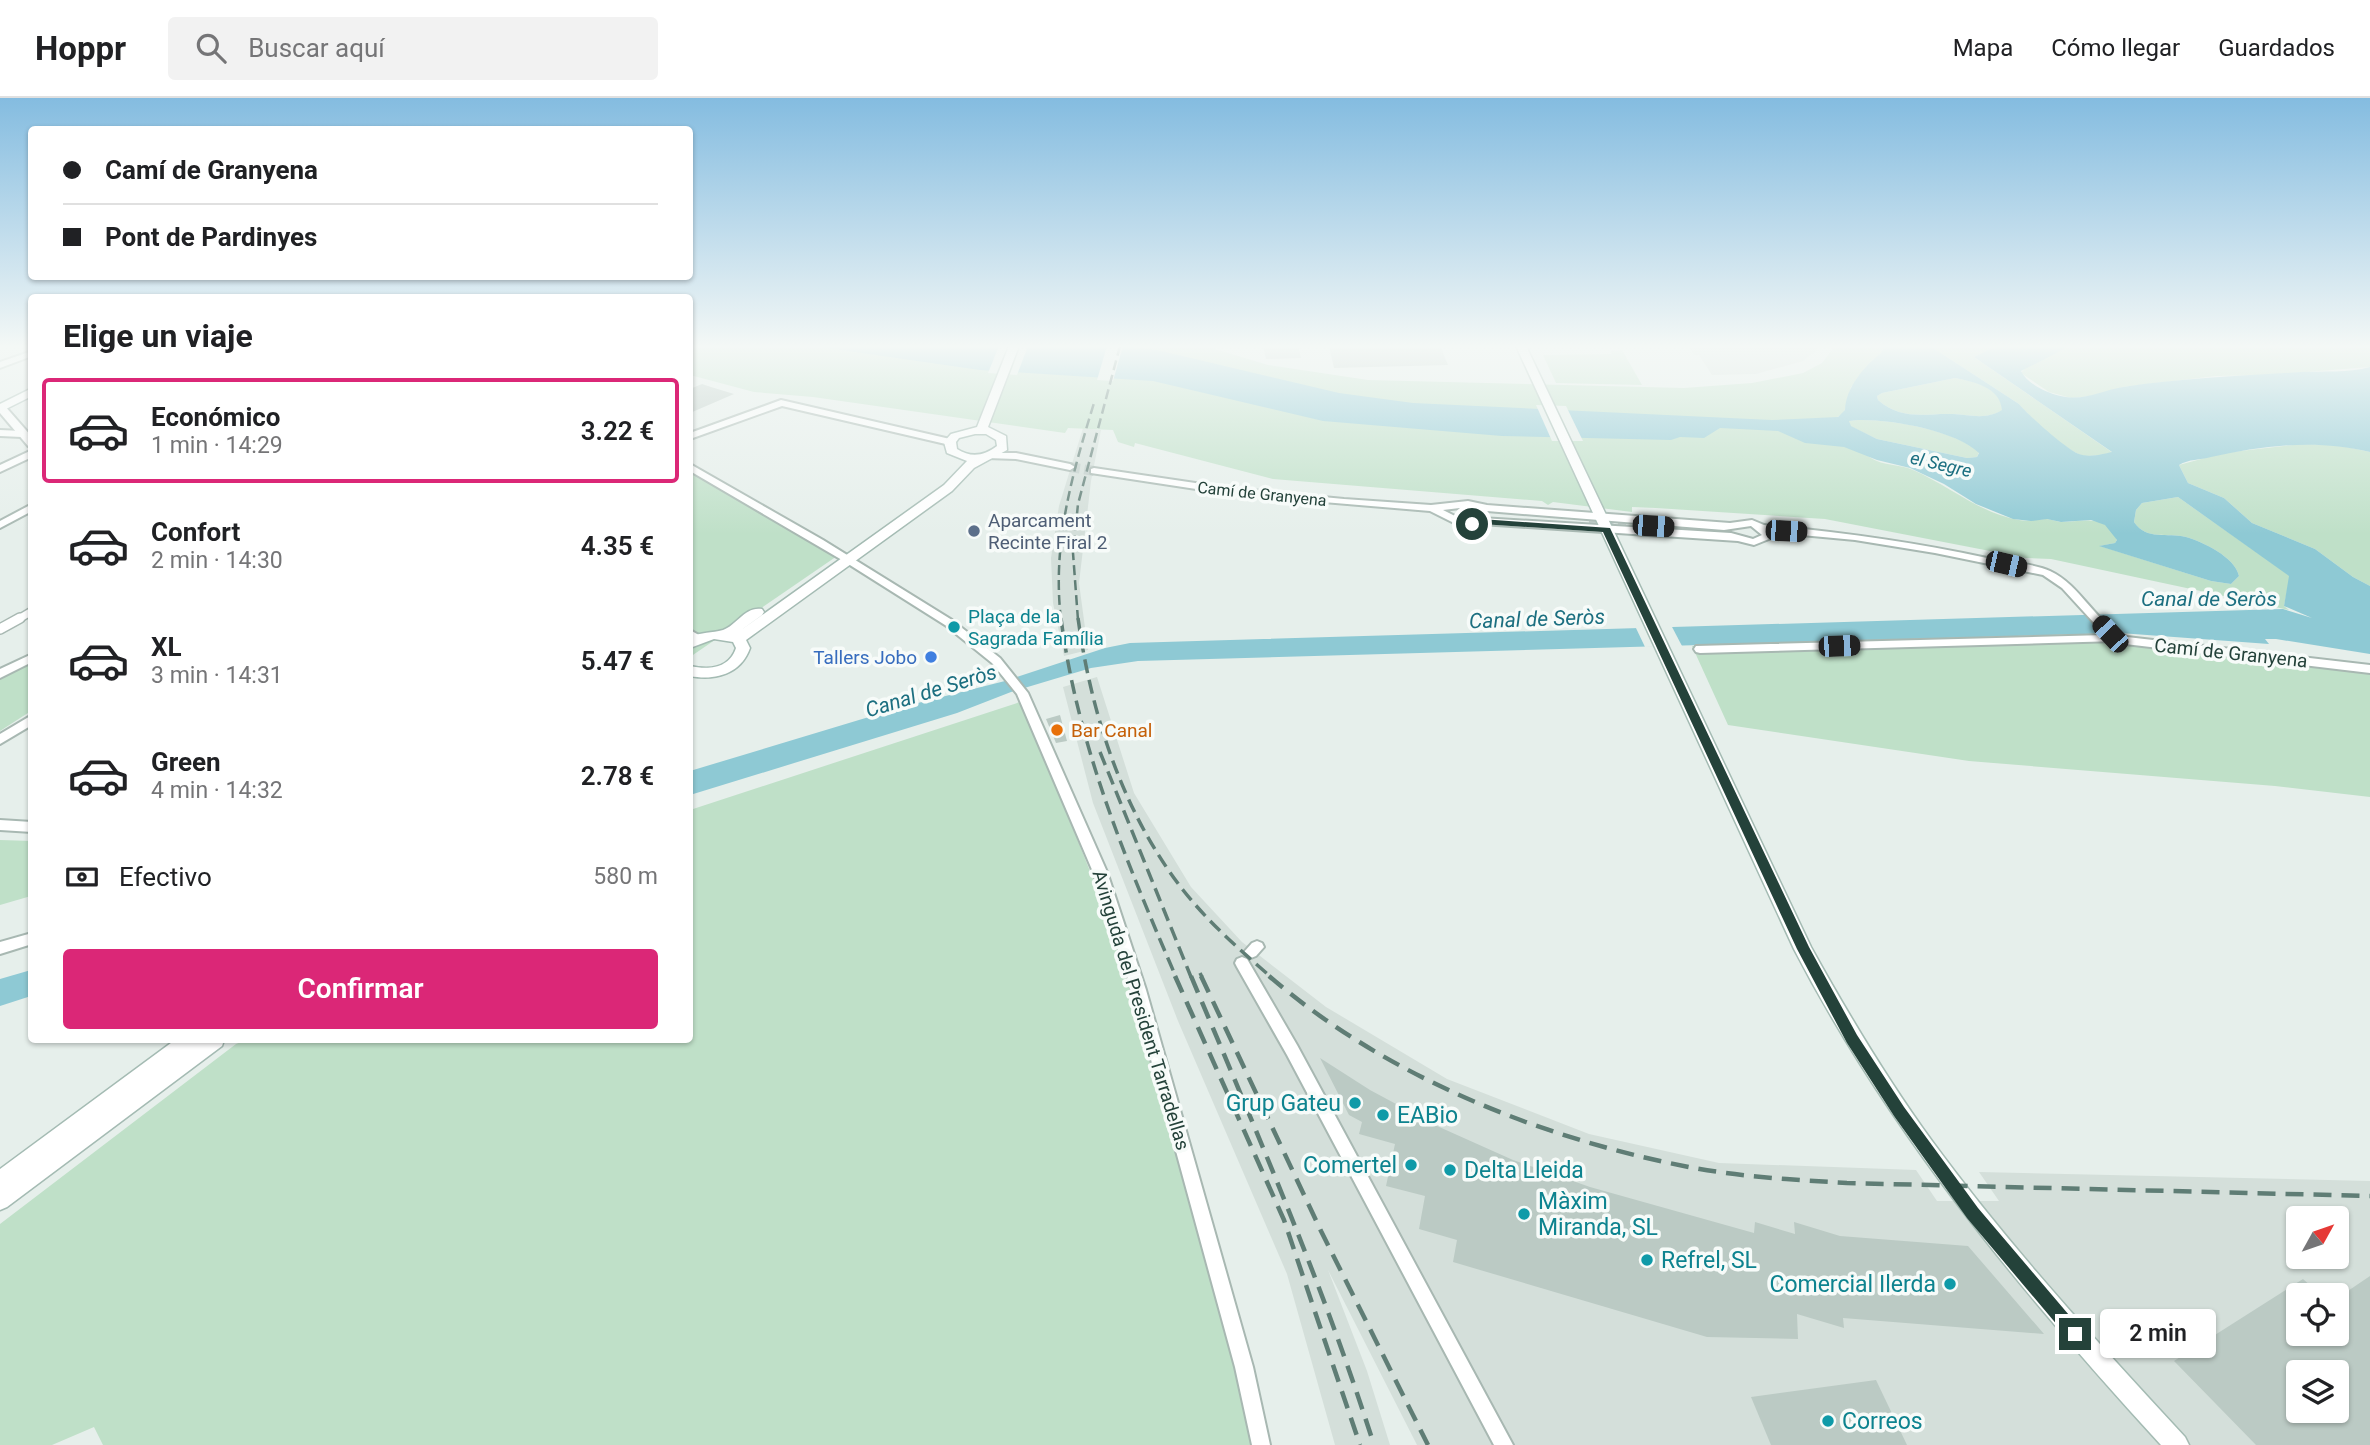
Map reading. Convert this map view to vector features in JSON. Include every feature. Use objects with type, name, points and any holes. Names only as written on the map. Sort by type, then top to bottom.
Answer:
[{"type":"main road","points":[[985,457],[959,456],[951,450],[950,442],[964,432],[983,425],[989,409]]},
{"type":"main road","points":[[1549,409],[1595,515],[1606,530],[1803,949],[1852,1039],[1899,1112],[1972,1213],[2092,1353],[2177,1445]]},
{"type":"main road","points":[[693,638],[732,636],[948,488],[970,465],[1003,447],[1002,438],[983,425]]},
{"type":"main road","points":[[844,557],[938,485],[957,464],[959,456]]},
{"type":"main road","points":[[693,673],[711,673],[734,664],[743,649],[732,636]]},
{"type":"main road","points":[[0,1181],[185,1043]]},
{"type":"main road","points":[[0,1200],[211,1043]]},
{"type":"street","points":[[1,409],[28,440]]},
{"type":"street","points":[[693,435],[767,409]]},
{"type":"street","points":[[809,409],[950,442]]},
{"type":"street","points":[[0,433],[22,433]]},
{"type":"street","points":[[1003,447],[1016,456]]},
{"type":"street","points":[[0,469],[28,455]]},
{"type":"street","points":[[985,457],[1016,456],[1070,467]]},
{"type":"street","name":"Avinguda del President Tarradellas","points":[[693,469],[844,557],[976,640],[1013,677],[1100,872],[1139,990],[1244,1367],[1262,1445]]},
{"type":"street","name":"Camí de Granyena","points":[[1094,471],[1229,491],[1452,511],[1462,523],[1482,514]]},
{"type":"street","points":[[1452,511],[1468,503],[1482,514],[1606,530],[1738,538]]},
{"type":"street","points":[[0,525],[28,510]]},
{"type":"street","points":[[1482,514],[1595,515],[1731,526]]},
{"type":"street","points":[[1626,524],[1707,529],[1742,522],[1764,532],[1786,531],[1855,537],[2046,573],[2066,586],[2113,636]]},
{"type":"street","points":[[1731,526],[1731,532],[1738,538]]},
{"type":"street","points":[[1707,529],[1759,542],[1764,532]]},
{"type":"street","points":[[0,629],[28,613]]},
{"type":"street","name":"Camí de Granyena","points":[[1700,649],[2113,636],[2370,669]]},
{"type":"street","points":[[0,674],[28,659]]},
{"type":"street","points":[[0,740],[28,722]]},
{"type":"street","points":[[0,825],[28,827]]},
{"type":"street","points":[[0,948],[28,939]]},
{"type":"street","points":[[1250,954],[1292,1050],[1504,1445]]},
{"type":"shaded area","points":[[1083,428],[1101,430],[1091,481],[1079,583],[1088,650],[1064,656],[1053,603],[1051,558],[1059,506]]},
{"type":"shaded area","points":[[1097,677],[1134,793],[1191,887],[1242,942],[1326,1007],[1447,1079],[1589,1134],[1719,1163],[1916,1170],[1937,1201],[1999,1201],[1979,1172],[2370,1181],[2370,1445],[1417,1445],[1328,1270],[1367,1371],[1390,1445],[1335,1445],[1287,1274],[1178,1021],[1093,803],[1063,687]]},
{"type":"green space","points":[[896,409],[1845,409],[1844,413],[1834,419],[1871,458],[1913,470],[2005,517],[2023,521],[2086,520],[2101,523],[2108,526],[2117,540],[2115,543],[2100,546],[2211,581],[2231,584],[2239,576],[2231,563],[2217,551],[2186,537],[2145,532],[2134,522],[2136,510],[2142,503],[2178,497],[2290,576],[2284,606],[2289,610],[2051,559],[2026,558],[1825,519],[1632,507],[1632,512],[1553,502],[1548,505],[1542,501],[1273,479],[1135,443],[1134,447],[1118,442],[1113,430],[1068,428],[1065,433]]},
{"type":"green space","points":[[1891,409],[2003,410],[1984,416]]},
{"type":"green space","points":[[2024,409],[2049,409],[2113,453],[2085,456],[2078,454]]},
{"type":"green space","points":[[1849,421],[1887,421],[1922,427],[1968,444],[1979,452],[1977,457],[1967,458],[1877,439],[1850,426]]},
{"type":"green space","points":[[2302,444],[2338,445],[2370,452],[2370,586],[2315,549],[2252,523],[2224,498],[2188,483],[2179,465],[2223,453]]},
{"type":"green space","points":[[693,469],[840,554],[693,655]]},
{"type":"green space","points":[[2117,642],[2370,672],[2370,797],[2275,786],[1969,761],[1728,725],[1692,646]]},
{"type":"green space","points":[[28,662],[28,713],[0,731],[0,678]]},
{"type":"green space","points":[[1023,701],[1117,940],[1145,1025],[1241,1378],[1254,1445],[103,1445],[94,1427],[52,1445],[0,1445],[0,1224],[236,1044],[693,1043],[693,809]]},
{"type":"green space","points":[[0,840],[28,841],[28,897],[0,905]]},
{"type":"water","name":"el Segre","points":[[1271,409],[1537,409],[1772,420],[1838,417],[1845,409],[1891,409],[1914,414],[1984,416],[2002,409],[2024,409],[2066,446],[2087,456],[2112,452],[2049,409],[2370,409],[2370,452],[2330,446],[2290,445],[2231,453],[2179,465],[2188,483],[2224,498],[2252,523],[2315,549],[2370,586],[2370,654],[2276,639],[2265,639],[2269,644],[2120,633],[1138,661],[1091,668],[1011,692],[957,713],[693,794],[693,770],[902,707],[1005,681],[1105,648],[1130,643],[2283,609],[2312,618],[2284,606],[2289,576],[2178,497],[2142,503],[2136,510],[2134,522],[2145,532],[2186,537],[2217,551],[2231,563],[2239,576],[2231,584],[2211,581],[2099,546],[2115,543],[2117,540],[2105,525],[2091,520],[2061,522],[2047,519],[2013,519],[1976,504],[1944,484],[1910,468],[1877,460],[1844,447],[1805,443],[1778,431],[1720,428],[1704,438],[1680,437],[1671,440],[1502,436],[1323,421]],"holes":[[[1849,421],[1887,422],[1939,432],[1979,453],[1977,457],[1967,458],[1877,439],[1851,426]]]},
{"type":"water","points":[[28,971],[28,997],[0,1006],[0,979]]},
{"type":"pier","points":[[1538,409],[1567,409],[1583,441],[1552,441]]},
{"type":"pier","points":[[1671,625],[1682,646],[1645,647],[1635,626]]},
{"type":"building","name":"Bar Canal","points":[[1060,715],[1067,741],[1056,743],[1046,719]]},
{"type":"building","points":[[1320,1058],[1370,1090],[1437,1126],[1513,1160],[1590,1187],[1754,1233],[1755,1222],[1795,1234],[1794,1222],[1840,1236],[1968,1246],[2044,1334],[1843,1318],[1844,1328],[1797,1314],[1798,1339],[1707,1337],[1453,1262],[1457,1240],[1419,1229],[1425,1196],[1386,1186],[1395,1144],[1359,1134],[1362,1122],[1349,1115]]},
{"type":"building","points":[[2370,1276],[2370,1445],[2256,1445],[2174,1361],[2286,1290],[2286,1346],[2349,1346],[2349,1290]]},
{"type":"building","name":"Correos","points":[[1876,1380],[1907,1445],[1771,1445],[1751,1397]]},
{"type":"tunnel","points":[[1070,467],[1094,471]]},
{"type":"tunnel","points":[[1589,522],[1626,524]]},
{"type":"railway","points":[[1061,620],[1059,564],[1062,536],[1078,456],[1092,409]]},
{"type":"railway","points":[[1078,620],[1073,553],[1078,504],[1103,409]]},
{"type":"railway","points":[[1061,618],[1068,665],[1091,756],[1122,846],[1176,977]]},
{"type":"railway","points":[[1078,618],[1091,690],[1101,726],[1113,761],[1143,829],[1193,902],[1225,936],[1271,977]]},
{"type":"railway","points":[[1100,752],[1191,977]]},
{"type":"railway","points":[[1200,973],[1202,977]]},
{"type":"railway","points":[[1175,976],[1284,1220],[1360,1445]]},
{"type":"railway","points":[[1191,976],[1311,1267],[1374,1445]]},
{"type":"railway","points":[[1201,976],[1321,1231],[1428,1445]]},
{"type":"railway","points":[[1269,976],[1363,1045],[1468,1099],[1580,1140],[1694,1168],[1751,1176],[1847,1183],[2370,1196]]},
{"type":"place","name":"Aparcament Recinte Firal 2","points":[[974,531]]},
{"type":"place","name":"Plaça de la Sagrada Família","points":[[954,627]]},
{"type":"place","name":"Tallers Jobo","points":[[931,657]]},
{"type":"place","name":"Bar Canal","points":[[1057,730]]},
{"type":"place","name":"Grup Gateu","points":[[1355,1103]]},
{"type":"place","name":"EABio","points":[[1383,1115]]},
{"type":"place","name":"Comertel","points":[[1411,1165]]},
{"type":"place","name":"Delta Lleida","points":[[1450,1170]]},
{"type":"place","name":"Màxim Miranda, SL","points":[[1524,1214]]},
{"type":"place","name":"Refrel, SL","points":[[1647,1260]]},
{"type":"place","name":"Comercial Ilerda","points":[[1950,1284]]},
{"type":"place","name":"Correos","points":[[1828,1421]]},
{"type":"route","points":[[1472,524],[1481,521],[1606,530],[1803,949],[1852,1039],[1899,1112],[1972,1213],[2075,1334]]},
{"type":"water label","name":"Canal de Seròs","points":[[2209,599]]},
{"type":"water label","name":"Canal de Seròs","points":[[1537,619]]},
{"type":"water label","name":"Canal de Seròs","points":[[931,691]]}]
